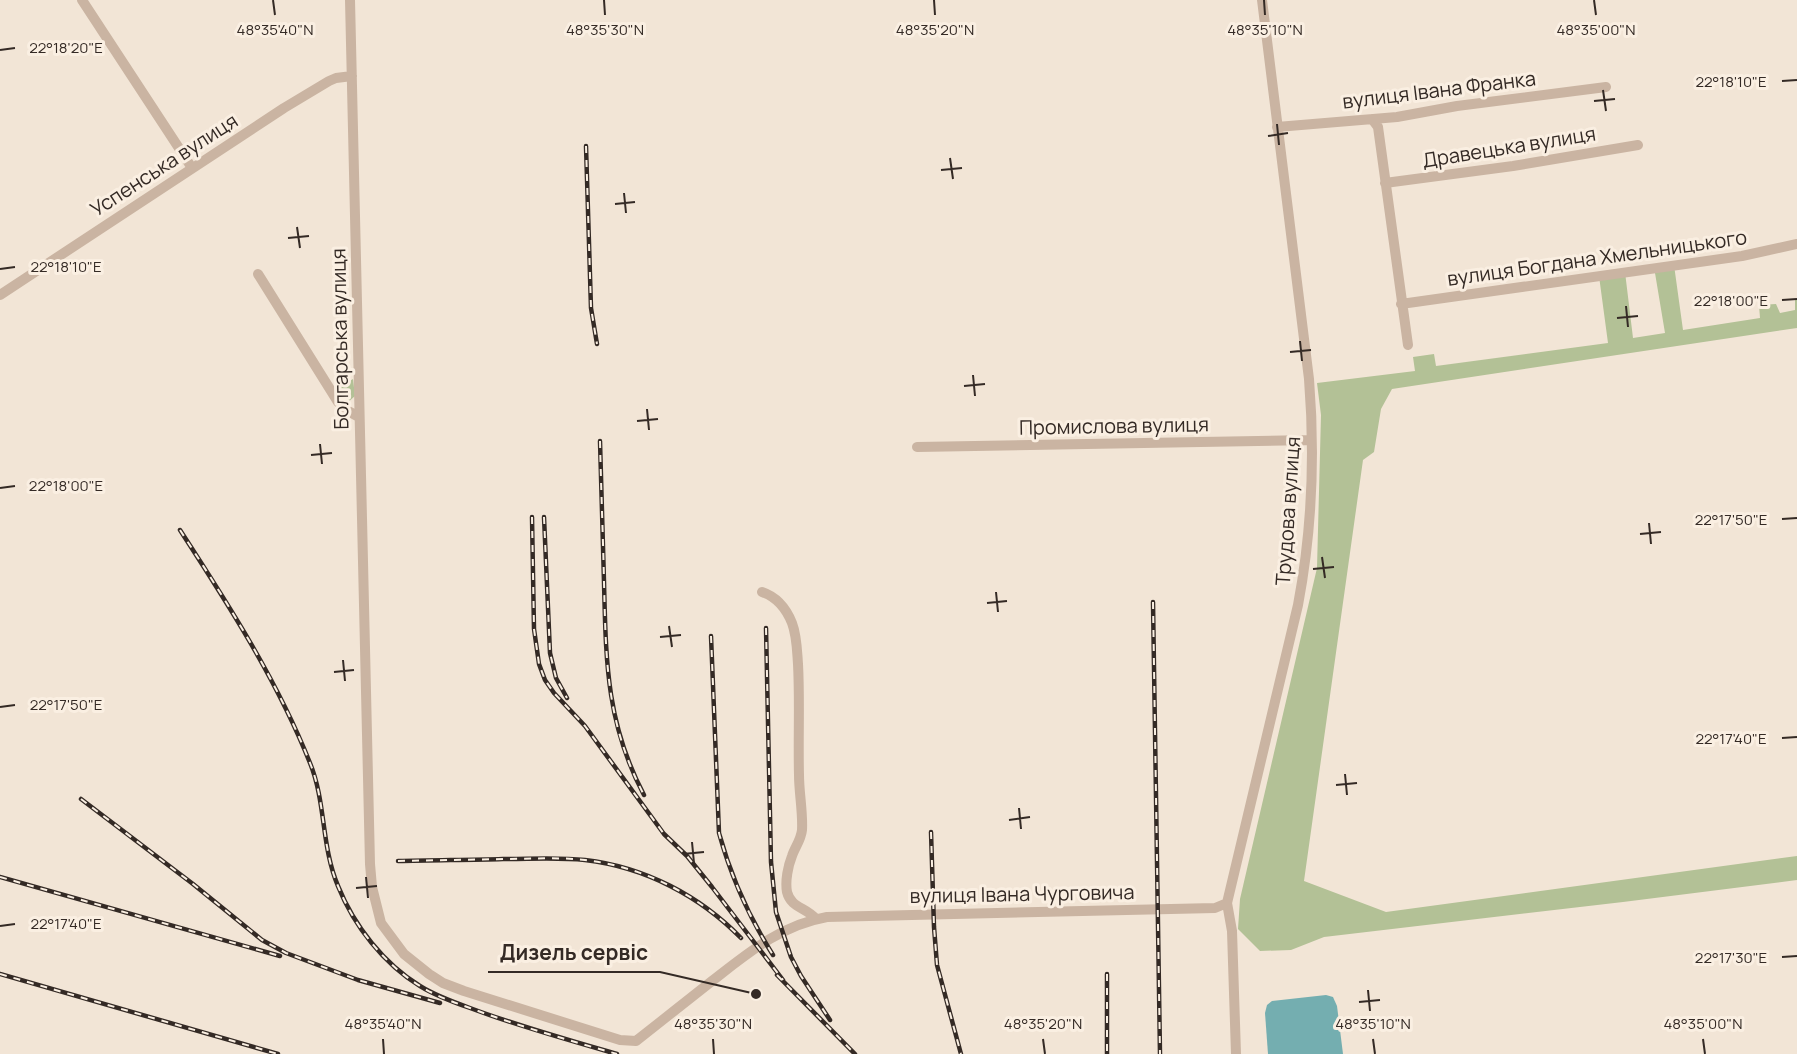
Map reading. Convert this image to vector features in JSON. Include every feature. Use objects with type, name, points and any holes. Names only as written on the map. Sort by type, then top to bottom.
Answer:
[{"type":"street","points":[[82,0],[192,168]]},
{"type":"street","name":"Болгарська вулиця","points":[[350,0],[370,864],[372,887],[381,923],[404,954],[443,983],[620,1040],[636,1041],[752,949],[800,924],[816,919]]},
{"type":"street","name":"Трудова вулиця","points":[[1236,1054],[1232,931],[1227,903],[1306,566],[1312,414],[1262,0]]},
{"type":"street","name":"Успенська вулиця","points":[[0,295],[329,81],[352,76]]},
{"type":"street","name":"вулиця Івана Франка","points":[[1277,127],[1372,119],[1606,87]]},
{"type":"street","points":[[1372,119],[1378,127],[1408,345]]},
{"type":"street","name":"Дравецька вулиця","points":[[1385,183],[1513,166],[1638,145]]},
{"type":"street","name":"вулиця Богдана Хмельницького","points":[[1401,304],[1742,256],[1797,244]]},
{"type":"street","points":[[258,274],[338,402],[359,417]]},
{"type":"street","name":"Промислова вулиця","points":[[917,447],[1311,440]]},
{"type":"street","points":[[762,592],[780,601],[792,623],[796,642],[800,696],[799,776],[802,831],[800,841],[792,855],[786,889],[794,905],[812,914],[816,919]]},
{"type":"street","name":"вулиця Івана Чурговича","points":[[816,919],[1215,908],[1227,903]]},
{"type":"green space","points":[[1674,265],[1683,330],[1760,318],[1759,305],[1776,304],[1780,313],[1795,310],[1795,299],[1797,299],[1797,328],[1392,389],[1381,409],[1374,452],[1363,460],[1304,881],[1386,912],[1797,856],[1797,880],[1324,937],[1291,950],[1260,951],[1238,929],[1240,899],[1317,568],[1321,415],[1317,383],[1415,371],[1413,357],[1434,354],[1436,366],[1608,343],[1599,276],[1625,272],[1633,338],[1665,333],[1654,267]]},
{"type":"green space","points":[[353,379],[355,396],[347,403],[340,400],[334,390]]},
{"type":"water","points":[[1326,995],[1333,997],[1337,1006],[1343,1054],[1268,1054],[1265,1013],[1267,1005],[1272,1001]]},
{"type":"railway","points":[[586,146],[591,308],[597,344]]},
{"type":"railway","points":[[600,441],[606,638],[611,691],[622,742],[644,795]]},
{"type":"railway","points":[[532,517],[534,629],[539,664],[545,680],[585,726],[664,834],[687,856],[783,980]]},
{"type":"railway","points":[[544,517],[550,653],[556,678],[567,698]]},
{"type":"railway","points":[[180,530],[251,643],[283,702],[315,778],[329,855],[338,886],[352,915],[382,955],[407,977],[438,996],[506,1021],[617,1054]]},
{"type":"railway","points":[[1153,602],[1160,1054]]},
{"type":"railway","points":[[766,628],[771,862],[776,912],[791,957],[830,1020]]},
{"type":"railway","points":[[711,636],[719,833],[742,896],[773,955]]},
{"type":"railway","points":[[81,799],[262,940],[286,953],[358,980],[440,1003]]},
{"type":"railway","points":[[931,832],[937,965],[961,1054]]},
{"type":"railway","points":[[398,861],[555,858],[607,864],[629,869],[670,886],[708,909],[741,938]]},
{"type":"railway","points":[[0,877],[280,956]]},
{"type":"railway","points":[[0,974],[278,1054]]},
{"type":"railway","points":[[1107,974],[1107,1054]]},
{"type":"railway","points":[[777,975],[855,1054]]},
{"type":"place","name":"Дизель сервіс","points":[[756,994]]}]
